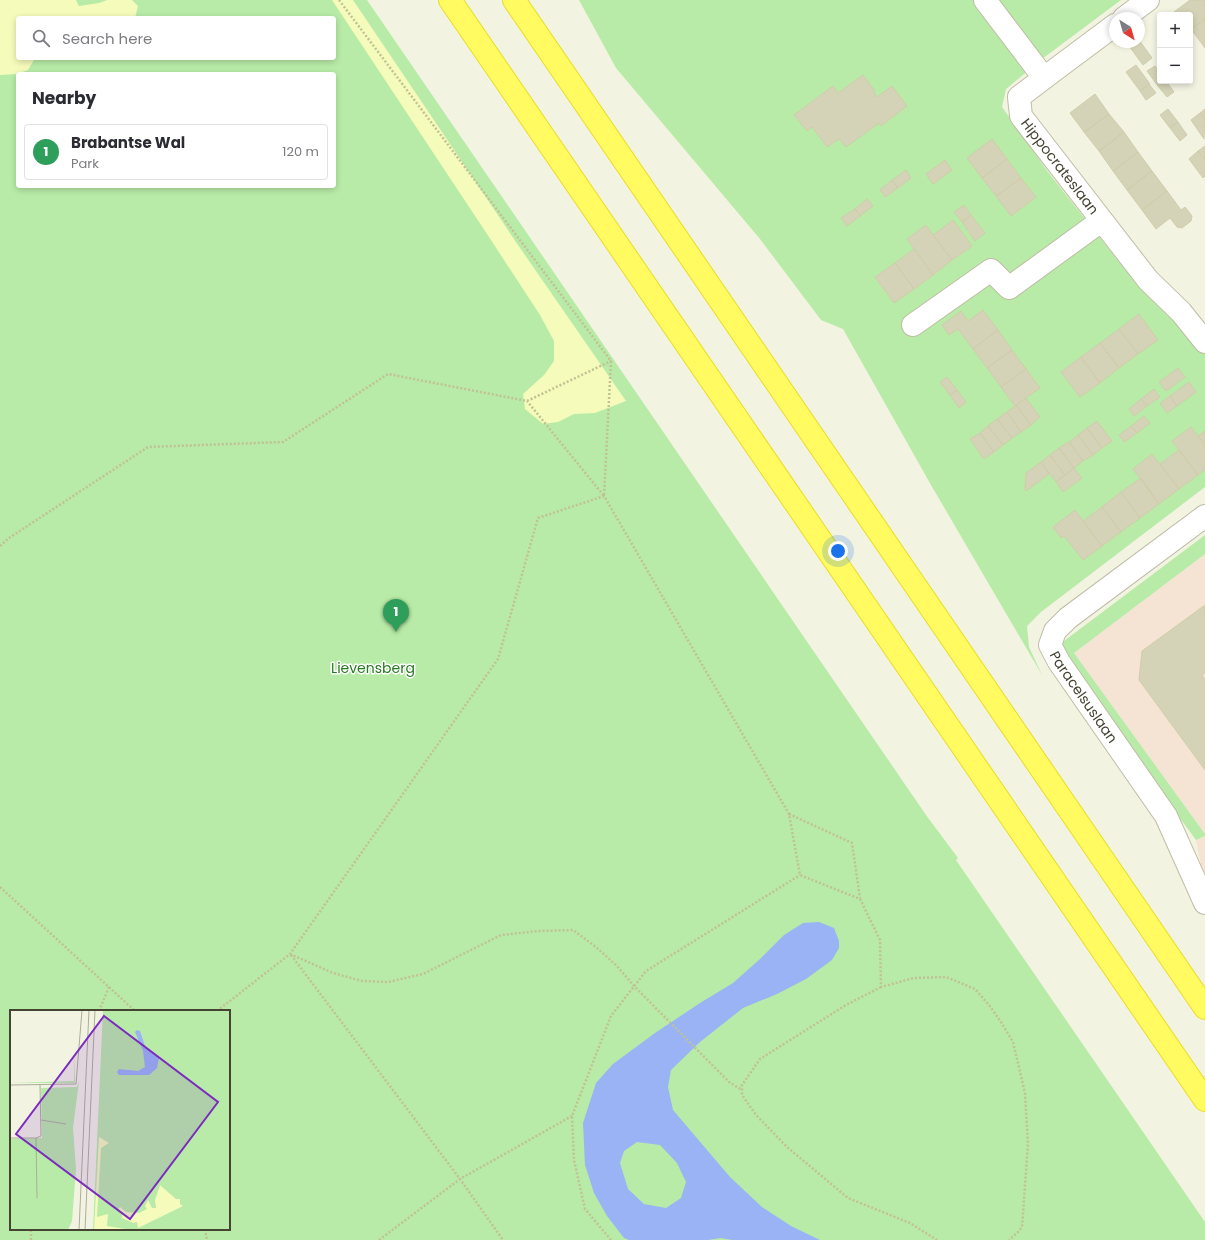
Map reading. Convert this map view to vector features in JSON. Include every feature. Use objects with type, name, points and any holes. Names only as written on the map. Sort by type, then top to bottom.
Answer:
[{"type":"highway","points":[[450,0],[1205,1100]]},
{"type":"highway","points":[[514,0],[1205,1008]]},
{"type":"street","points":[[985,0],[1044,78],[1109,29]]},
{"type":"street","points":[[1132,12],[1148,0]]},
{"type":"street","name":"Hippocrateslaan","points":[[1044,78],[1019,97],[1021,116],[1148,280],[1181,312],[1205,342]]},
{"type":"street","name":"Hippocrateslaan","points":[[913,326],[991,270],[1009,288],[1101,221]]},
{"type":"street","name":"Paracelsuslaan","points":[[1205,516],[1068,618],[1055,631],[1050,645],[1059,662],[1166,816],[1205,904]]},
{"type":"path","points":[[339,0],[611,361],[604,496]]},
{"type":"path","points":[[0,546],[9,538],[148,447],[283,442],[388,374],[527,401],[611,361]]},
{"type":"path","points":[[527,401],[604,496],[789,814],[800,875]]},
{"type":"path","points":[[218,1010],[290,954],[498,659],[538,518],[604,496]]},
{"type":"path","points":[[789,814],[852,843],[860,899],[880,940],[881,987]]},
{"type":"path","points":[[800,875],[860,899]]},
{"type":"path","points":[[611,1240],[585,1209],[574,1160],[572,1116],[611,1016],[646,971],[800,875]]},
{"type":"path","points":[[0,887],[134,1010]]},
{"type":"path","points":[[290,954],[333,973],[362,981],[388,982],[423,974],[501,935],[538,931],[573,930],[596,947],[617,966],[634,986],[730,1082],[742,1090]]},
{"type":"path","points":[[290,954],[460,1179],[503,1240]]},
{"type":"path","points":[[937,1240],[910,1224],[848,1198],[787,1148],[756,1115],[742,1095],[742,1085],[760,1059],[846,1006],[881,987],[914,978],[946,977],[975,989],[989,1004],[1013,1042],[1024,1093],[1028,1144],[1022,1227],[1009,1240]]},
{"type":"path","points":[[99,1010],[109,987]]},
{"type":"path","points":[[379,1240],[460,1179],[572,1116]]},
{"type":"path","points":[[205,1230],[207,1240]]},
{"type":"shaded area","points":[[1205,554],[1205,834],[1074,653]]},
{"type":"shaded area","points":[[1205,836],[1205,886],[1196,840]]},
{"type":"green space","name":"Lievensberg","points":[[0,0],[367,0],[926,815],[958,858],[956,860],[1205,1222],[1205,1240],[0,1240]]},
{"type":"green space","points":[[579,0],[1121,0],[1042,59],[1006,89],[1002,107],[1048,172],[1119,262],[1177,310],[1205,349],[1205,487],[1041,612],[1027,626],[1029,647],[1042,675],[931,485],[843,329],[821,320],[760,239],[616,68]]},
{"type":"green space","points":[[1205,535],[1205,554],[1074,653],[1205,834],[1205,836],[1196,840],[1065,662],[1060,644]]},
{"type":"sand","points":[[0,0],[76,0],[79,6],[99,3],[107,0],[132,0],[138,6],[136,16],[16,16],[16,60],[34,60],[28,70],[16,72],[16,74],[0,75]]},
{"type":"sand","points":[[332,0],[353,0],[518,245],[626,401],[595,413],[574,414],[558,422],[543,424],[525,409],[523,394],[544,375],[554,361],[554,341],[540,315]]},
{"type":"water","points":[[819,922],[834,928],[839,941],[839,948],[832,960],[806,979],[777,994],[743,1008],[700,1042],[671,1070],[668,1087],[673,1110],[730,1177],[762,1207],[791,1226],[820,1240],[732,1240],[721,1238],[708,1240],[629,1240],[624,1238],[607,1216],[594,1193],[585,1165],[583,1123],[596,1083],[613,1064],[655,1033],[733,983],[784,935],[803,923]],"holes":[[[637,1142],[660,1145],[677,1163],[686,1182],[681,1198],[666,1208],[644,1204],[628,1189],[620,1163],[624,1151]]]},
{"type":"building","points":[[1190,0],[1205,0],[1205,19],[1193,28],[1193,12],[1174,12]]},
{"type":"building","points":[[1205,19],[1205,48],[1193,32],[1193,28]]},
{"type":"building","points":[[1130,48],[1145,48],[1152,58],[1143,65]]},
{"type":"building","points":[[1136,65],[1150,84],[1140,91],[1126,72]]},
{"type":"building","points":[[1155,66],[1157,69],[1157,84],[1160,84],[1158,86],[1147,71]]},
{"type":"building","points":[[863,75],[875,91],[874,93],[877,97],[892,86],[907,106],[881,126],[879,123],[846,147],[839,139],[827,147],[812,127],[807,131],[794,115],[833,86],[838,93]]},
{"type":"building","points":[[1149,84],[1156,93],[1146,100],[1140,91]]},
{"type":"building","points":[[1160,84],[1168,84],[1174,92],[1167,97],[1158,86]]},
{"type":"building","points":[[1095,94],[1109,114],[1084,132],[1070,113]]},
{"type":"building","points":[[1168,109],[1178,122],[1170,128],[1160,115]]},
{"type":"building","points":[[1205,109],[1205,120],[1200,113]]},
{"type":"building","points":[[1200,113],[1205,120],[1204,139],[1191,120]]},
{"type":"building","points":[[1109,114],[1124,132],[1099,151],[1084,132]]},
{"type":"building","points":[[1178,122],[1187,135],[1180,141],[1170,128]]},
{"type":"building","points":[[1124,132],[1138,152],[1113,171],[1099,151]]},
{"type":"building","points":[[992,139],[1007,159],[982,178],[967,158]]},
{"type":"building","points":[[1205,146],[1205,160],[1198,151]]},
{"type":"building","points":[[1198,151],[1205,160],[1205,176],[1203,178],[1189,159]]},
{"type":"building","points":[[1138,152],[1152,171],[1127,190],[1113,171]]},
{"type":"building","points":[[1007,159],[1021,178],[996,196],[982,178]]},
{"type":"building","points":[[945,160],[952,170],[933,184],[926,174]]},
{"type":"building","points":[[906,170],[911,178],[898,188],[892,180]]},
{"type":"building","points":[[1152,171],[1167,191],[1142,210],[1127,190]]},
{"type":"building","points":[[1021,178],[1036,197],[1011,216],[996,196]]},
{"type":"building","points":[[892,180],[898,188],[885,197],[880,190]]},
{"type":"building","points":[[1167,191],[1181,210],[1185,207],[1192,216],[1191,221],[1182,228],[1177,227],[1170,218],[1156,229],[1142,210]]},
{"type":"building","points":[[867,199],[873,206],[860,216],[855,209]]},
{"type":"building","points":[[964,205],[971,215],[962,222],[954,212]]},
{"type":"building","points":[[855,209],[860,216],[847,226],[841,218]]},
{"type":"building","points":[[971,215],[985,233],[975,241],[962,222]]},
{"type":"building","points":[[953,220],[972,246],[952,260],[933,235]]},
{"type":"building","points":[[926,225],[952,260],[933,275],[907,239]]},
{"type":"building","points":[[914,249],[933,275],[914,289],[895,263]]},
{"type":"building","points":[[895,263],[914,289],[894,303],[875,277]]},
{"type":"building","points":[[983,310],[998,330],[973,349],[958,329],[949,335],[942,325],[961,311],[968,321]]},
{"type":"building","points":[[1139,314],[1158,340],[1138,354],[1119,329]]},
{"type":"building","points":[[1119,329],[1138,354],[1119,368],[1100,343]]},
{"type":"building","points":[[998,330],[1012,350],[987,368],[973,349]]},
{"type":"building","points":[[1100,343],[1119,368],[1100,383],[1081,357]]},
{"type":"building","points":[[1012,350],[1026,369],[1001,387],[987,368]]},
{"type":"building","points":[[1081,357],[1100,383],[1080,397],[1061,372]]},
{"type":"building","points":[[1178,368],[1185,377],[1166,391],[1159,382]]},
{"type":"building","points":[[1026,369],[1040,388],[1015,406],[1001,387]]},
{"type":"building","points":[[947,377],[957,390],[950,395],[940,382]]},
{"type":"building","points":[[1189,382],[1196,392],[1177,406],[1170,396]]},
{"type":"building","points":[[1154,389],[1160,397],[1147,406],[1141,399]]},
{"type":"building","points":[[957,390],[966,402],[959,408],[950,395]]},
{"type":"building","points":[[1170,396],[1177,406],[1167,413],[1160,403]]},
{"type":"building","points":[[1026,398],[1040,417],[1031,425],[1016,405]]},
{"type":"building","points":[[1141,399],[1147,406],[1134,416],[1129,409]]},
{"type":"building","points":[[1016,405],[1031,425],[1021,432],[1007,412]]},
{"type":"building","points":[[1007,412],[1021,432],[1012,438],[997,419]]},
{"type":"building","points":[[1144,416],[1150,423],[1137,433],[1131,426]]},
{"type":"building","points":[[997,419],[1012,438],[1003,445],[988,426]]},
{"type":"building","points":[[1097,421],[1112,441],[1102,448],[1087,428]]},
{"type":"building","points":[[988,426],[1003,445],[994,452],[980,433]]},
{"type":"building","points":[[1131,426],[1137,433],[1124,442],[1119,435]]},
{"type":"building","points":[[1191,427],[1205,445],[1205,469],[1198,475],[1172,441]]},
{"type":"building","points":[[1087,428],[1102,448],[1093,455],[1078,435]]},
{"type":"building","points":[[1205,431],[1205,445],[1198,436]]},
{"type":"building","points":[[980,433],[994,452],[984,459],[970,439]]},
{"type":"building","points":[[1078,435],[1093,455],[1083,461],[1069,442]]},
{"type":"building","points":[[1069,442],[1083,461],[1074,468],[1059,448]]},
{"type":"building","points":[[1059,448],[1074,468],[1065,475],[1050,455]]},
{"type":"building","points":[[1179,450],[1198,475],[1179,489],[1160,464]]},
{"type":"building","points":[[1152,454],[1179,489],[1159,504],[1133,469]]},
{"type":"building","points":[[1050,455],[1065,475],[1056,482],[1041,462]]},
{"type":"building","points":[[1041,462],[1049,474],[1026,491],[1026,473]]},
{"type":"building","points":[[1074,468],[1082,478],[1063,492],[1056,482]]},
{"type":"building","points":[[1141,478],[1159,504],[1140,518],[1121,492]]},
{"type":"building","points":[[1121,492],[1140,518],[1121,532],[1102,507]]},
{"type":"building","points":[[1102,507],[1121,532],[1102,546],[1083,521]]},
{"type":"building","points":[[1075,510],[1102,546],[1083,560],[1064,536],[1061,538],[1053,527]]},
{"type":"building","points":[[1205,605],[1205,673],[1202,675],[1205,679],[1205,770],[1139,680],[1142,651]]},
{"type":"place","name":"Brabantse Wal","points":[[396,632]]}]
